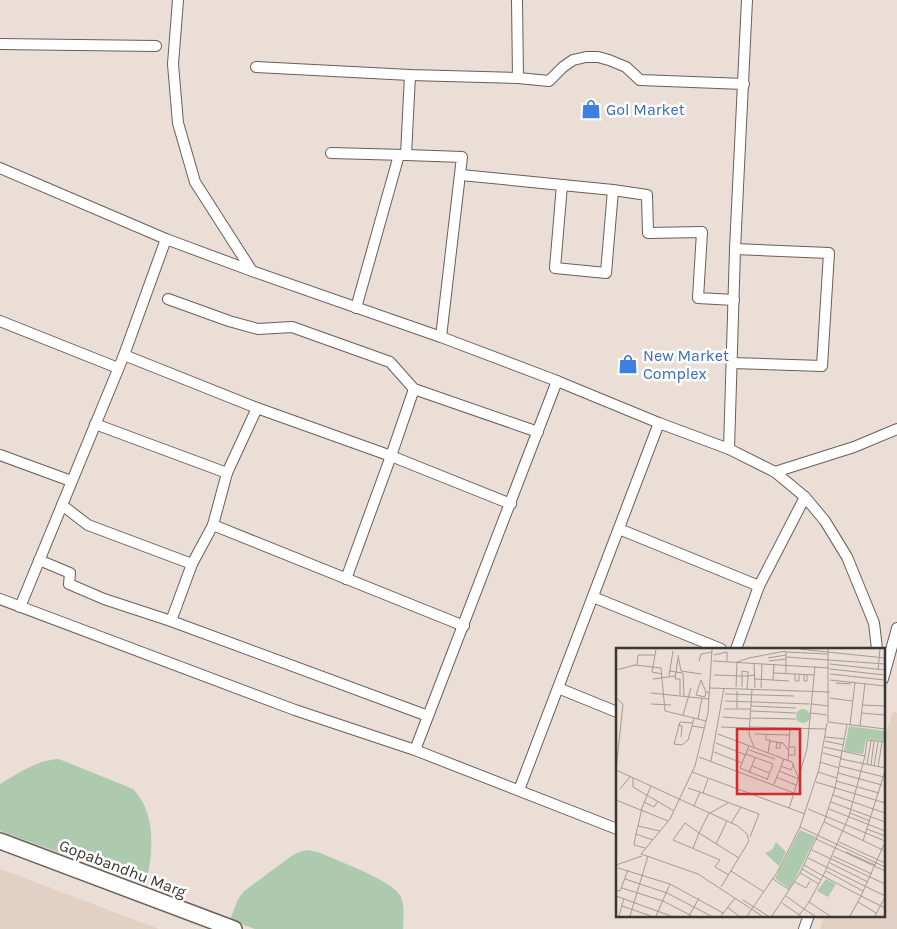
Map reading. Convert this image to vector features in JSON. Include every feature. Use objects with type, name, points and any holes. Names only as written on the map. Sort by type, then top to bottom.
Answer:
[{"type":"main road","name":"Gopabandhu Marg","points":[[0,840],[234,929]]},
{"type":"street","points":[[178,0],[173,64],[178,123],[195,182],[252,271]]},
{"type":"street","points":[[517,0],[518,78]]},
{"type":"street","points":[[729,449],[735,249],[747,0]]},
{"type":"street","points":[[0,44],[156,46]]},
{"type":"street","points":[[256,67],[410,76],[518,78],[549,81],[573,60],[598,57],[626,67],[640,80],[744,84]]},
{"type":"street","points":[[356,308],[403,155],[410,76]]},
{"type":"street","points":[[331,152],[462,157],[441,337]]},
{"type":"street","points":[[0,168],[166,239],[441,337],[729,449],[775,472],[805,497],[824,521],[847,557],[874,623],[877,648]]},
{"type":"street","points":[[461,175],[647,195],[648,233],[702,232],[698,298],[734,300]]},
{"type":"street","points":[[562,185],[555,268],[606,272],[613,190]]},
{"type":"street","points":[[20,607],[124,355],[166,239]]},
{"type":"street","points":[[732,363],[822,366],[829,253],[735,249]]},
{"type":"street","points":[[168,299],[229,321],[258,329],[292,327],[390,362],[414,389],[538,432]]},
{"type":"street","points":[[0,322],[118,368]]},
{"type":"street","points":[[124,355],[257,408],[391,456],[511,504]]},
{"type":"street","points":[[415,750],[557,382]]},
{"type":"street","points":[[346,579],[414,389]]},
{"type":"street","points":[[171,621],[192,564],[213,525],[227,473],[257,408]]},
{"type":"street","points":[[519,790],[659,423]]},
{"type":"street","points":[[95,424],[227,473]]},
{"type":"street","points":[[775,472],[854,447],[897,429]]},
{"type":"street","points":[[0,454],[71,481]]},
{"type":"street","points":[[736,648],[759,586],[805,497]]},
{"type":"street","points":[[62,505],[88,525],[192,564]]},
{"type":"street","points":[[213,525],[464,626]]},
{"type":"street","points":[[619,529],[759,586]]},
{"type":"street","points":[[39,560],[70,573],[69,584],[428,716]]},
{"type":"street","points":[[593,597],[719,648]]},
{"type":"street","points":[[0,599],[295,710],[415,750],[616,829]]},
{"type":"street","points":[[884,675],[897,628]]},
{"type":"street","points":[[558,688],[616,712]]},
{"type":"street","points":[[804,929],[809,916]]},
{"type":"shaded area","points":[[893,712],[897,713],[897,929],[820,929],[824,916],[884,916],[884,738]]},
{"type":"shaded area","points":[[0,869],[159,929],[0,929]]},
{"type":"green space","points":[[59,759],[133,789],[141,799],[150,822],[151,834],[146,884],[0,831],[0,784],[36,764]]},
{"type":"green space","points":[[307,850],[318,852],[364,872],[396,891],[401,897],[403,905],[403,929],[255,929],[230,920],[238,899],[244,891],[293,855]]},
{"type":"place","name":"Gol Market","points":[[591,109]]},
{"type":"place","name":"New Market Complex","points":[[628,364]]}]
